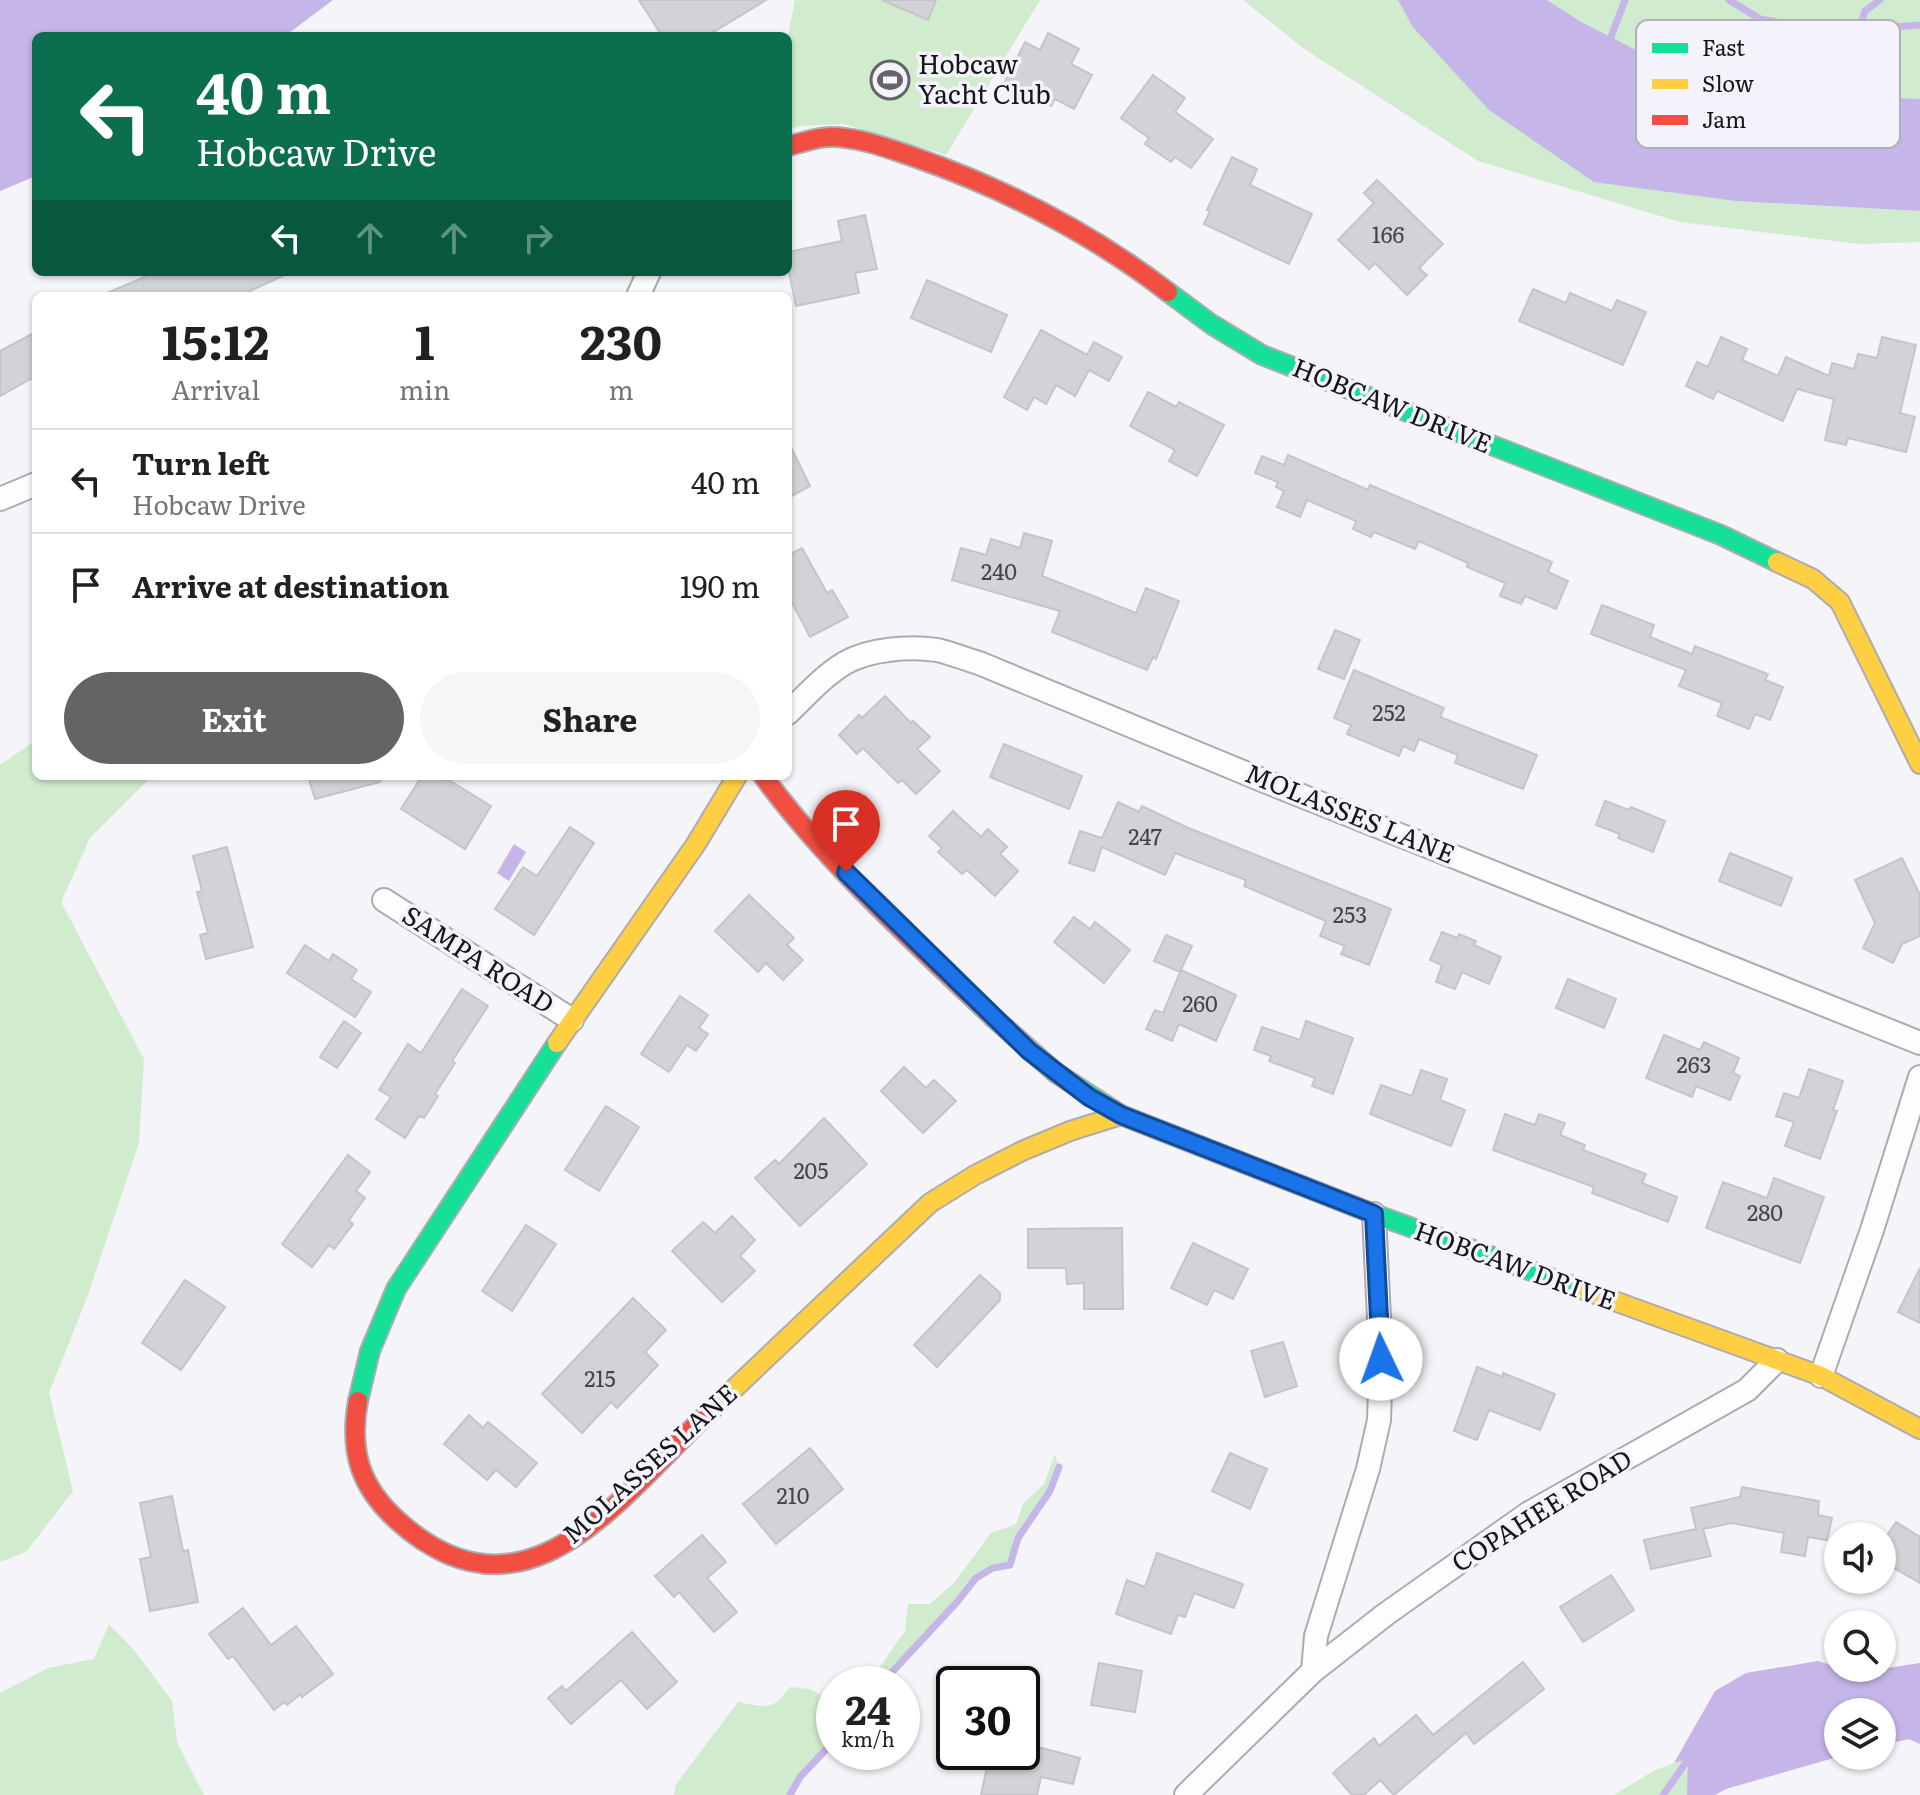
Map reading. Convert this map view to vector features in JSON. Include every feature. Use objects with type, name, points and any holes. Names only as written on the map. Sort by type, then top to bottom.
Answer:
[{"type":"street","name":"HOBCAW DRIVE","points":[[792,145],[829,137],[842,138],[868,142],[939,166],[1051,215],[1103,245],[1211,324],[1262,355],[1721,535],[1813,579],[1840,602],[1920,764]]},
{"type":"street","points":[[0,499],[32,486]]},
{"type":"street","name":"MOLASSES LANE","points":[[792,709],[846,662],[872,653],[919,649],[939,651],[991,668],[1920,1043]]},
{"type":"street","name":"MOLASSES LANE","points":[[734,780],[403,1277],[378,1330],[355,1415],[353,1441],[359,1472],[374,1497],[415,1538],[447,1558],[472,1564],[499,1566],[530,1561],[555,1551],[657,1462],[930,1203],[969,1176],[1023,1150],[1074,1128],[1121,1115]]},
{"type":"street","name":"HOBCAW DRIVE","points":[[766,780],[787,808],[859,885],[990,1014],[1056,1073],[1121,1115],[1374,1214],[1821,1376],[1920,1429]]},
{"type":"street","name":"SAMPA ROAD","points":[[384,900],[572,1020]]},
{"type":"street","points":[[1821,1376],[1872,1230],[1920,1077]]},
{"type":"street","points":[[1313,1671],[1316,1636],[1368,1469],[1379,1420],[1381,1359],[1374,1214]]},
{"type":"street","name":"COPAHEE ROAD","points":[[1186,1795],[1313,1671],[1386,1614],[1529,1513],[1747,1390],[1777,1360]]},
{"type":"green space","name":"Hobcaw Yacht Club","points":[[795,0],[1040,0],[946,155],[844,124],[792,128],[792,32],[789,32]]},
{"type":"green space","points":[[1243,0],[1398,0],[1412,26],[1736,201],[1920,211],[1920,242],[1858,244],[1680,222],[1478,161],[1303,48]]},
{"type":"green space","points":[[1547,0],[1920,0],[1920,99],[1900,98],[1900,20],[1636,20],[1636,51]]},
{"type":"green space","points":[[32,743],[32,780],[148,780],[90,838],[61,902],[144,1059],[139,1143],[86,1300],[49,1393],[73,1491],[26,1552],[0,1562],[0,765]]},
{"type":"green space","points":[[1055,1454],[1059,1467],[1050,1491],[1018,1538],[1010,1565],[997,1567],[976,1578],[898,1666],[881,1666],[905,1631],[908,1604],[930,1604],[954,1583],[991,1533],[1016,1524],[1023,1504],[1044,1484]]},
{"type":"green space","points":[[109,1624],[134,1650],[172,1701],[177,1742],[204,1795],[0,1795],[0,1693],[48,1668],[94,1659]]},
{"type":"green space","points":[[790,1687],[816,1692],[816,1760],[800,1777],[790,1795],[674,1795],[676,1784],[738,1702],[768,1706],[778,1701]]},
{"type":"green space","points":[[1689,1758],[1687,1795],[1614,1795],[1655,1770]]},
{"type":"shaded area","points":[[0,0],[333,0],[290,32],[32,32],[32,178],[0,191]]},
{"type":"shaded area","points":[[1398,0],[1547,0],[1583,23],[1636,50],[1636,148],[1900,148],[1900,98],[1920,99],[1920,211],[1736,201],[1594,182],[1489,110],[1412,26]]},
{"type":"shaded area","points":[[514,844],[526,852],[509,881],[497,873]]},
{"type":"shaded area","points":[[1818,1661],[1824,1663],[1824,1682],[1896,1682],[1896,1667],[1920,1663],[1920,1744],[1909,1739],[1896,1742],[1896,1698],[1824,1698],[1824,1761],[1726,1789],[1715,1795],[1687,1795],[1688,1759],[1674,1763],[1715,1691],[1746,1673]]},
{"type":"building","points":[[639,0],[766,0],[714,32],[659,32]]},
{"type":"building","points":[[882,0],[936,0],[928,20]]},
{"type":"building","points":[[1048,33],[1079,49],[1071,64],[1092,75],[1074,109],[1055,99],[1051,106],[1005,82],[1025,42],[1040,50]]},
{"type":"building","points":[[1153,75],[1185,98],[1175,112],[1213,139],[1191,168],[1175,157],[1171,162],[1145,144],[1149,138],[1121,118]]},
{"type":"building","points":[[1232,157],[1257,169],[1250,185],[1312,214],[1289,264],[1204,224],[1210,211],[1207,210]]},
{"type":"building","points":[[1377,180],[1443,244],[1419,268],[1427,275],[1407,295],[1375,263],[1369,269],[1338,240],[1374,203],[1364,193]]},
{"type":"building","points":[[865,215],[877,269],[855,273],[859,293],[796,306],[790,276],[792,251],[842,241],[838,221]]},
{"type":"building","points":[[147,276],[282,276],[248,292],[109,292]]},
{"type":"building","points":[[927,280],[1007,315],[991,352],[911,318]]},
{"type":"building","points":[[1533,289],[1566,303],[1570,293],[1612,311],[1617,300],[1646,312],[1623,365],[1519,321]]},
{"type":"building","points":[[1041,330],[1087,355],[1094,342],[1122,357],[1109,381],[1089,370],[1075,396],[1056,385],[1046,404],[1034,397],[1027,410],[1004,397]]},
{"type":"building","points":[[32,334],[32,378],[0,396],[0,351]]},
{"type":"building","points":[[1721,337],[1747,349],[1742,360],[1778,376],[1786,357],[1829,376],[1832,363],[1854,369],[1858,354],[1877,358],[1882,337],[1916,345],[1900,413],[1915,417],[1906,452],[1848,438],[1846,445],[1825,440],[1834,399],[1797,389],[1783,421],[1717,391],[1713,399],[1686,386],[1697,362],[1708,367]]},
{"type":"building","points":[[1148,392],[1176,407],[1179,402],[1224,425],[1197,476],[1169,461],[1175,450],[1130,426]]},
{"type":"building","points":[[792,449],[810,486],[792,496]]},
{"type":"building","points":[[1288,455],[1368,490],[1370,485],[1552,562],[1548,572],[1568,581],[1556,609],[1525,596],[1521,604],[1500,596],[1505,583],[1467,567],[1468,563],[1419,541],[1415,549],[1374,532],[1371,537],[1353,529],[1356,521],[1307,500],[1300,517],[1277,507],[1284,491],[1276,487],[1278,482],[1255,473],[1262,456],[1284,465]]},
{"type":"building","points":[[1024,533],[1052,541],[1042,576],[1136,613],[1146,588],[1179,601],[1156,659],[1153,657],[1147,670],[1052,632],[1060,611],[952,580],[961,548],[986,555],[991,539],[1020,548]]},
{"type":"building","points":[[802,548],[827,593],[832,590],[848,617],[810,637],[792,603],[792,553]]},
{"type":"building","points":[[1602,605],[1654,625],[1650,637],[1692,654],[1695,646],[1768,674],[1765,680],[1783,687],[1770,720],[1755,714],[1749,729],[1717,716],[1722,703],[1679,686],[1686,670],[1591,634]]},
{"type":"building","points":[[1335,630],[1360,640],[1344,679],[1318,669]]},
{"type":"building","points":[[1354,670],[1444,708],[1440,717],[1537,755],[1523,789],[1455,763],[1458,755],[1419,739],[1414,751],[1403,746],[1399,756],[1347,734],[1351,725],[1334,718]]},
{"type":"building","points":[[885,696],[911,723],[913,721],[930,737],[917,749],[940,771],[916,794],[902,780],[898,783],[863,748],[857,754],[839,735]]},
{"type":"building","points":[[1004,744],[1082,776],[1069,809],[990,777]]},
{"type":"building","points":[[309,780],[380,780],[380,782],[315,799]]},
{"type":"building","points":[[419,780],[449,780],[491,806],[465,849],[401,809]]},
{"type":"building","points":[[1605,801],[1629,810],[1631,807],[1665,821],[1653,852],[1596,825]]},
{"type":"building","points":[[1118,802],[1139,812],[1142,806],[1186,827],[1391,909],[1369,965],[1341,954],[1345,946],[1320,936],[1326,921],[1244,886],[1246,880],[1175,853],[1165,875],[1102,847],[1094,871],[1069,863],[1080,831],[1102,838]]},
{"type":"building","points":[[953,811],[981,837],[988,829],[1007,847],[1000,854],[1018,871],[995,896],[967,870],[962,874],[938,852],[942,848],[929,836]]},
{"type":"building","points":[[570,827],[594,843],[534,935],[495,909],[523,867],[537,876]]},
{"type":"building","points":[[227,847],[253,947],[206,959],[200,935],[208,933],[197,892],[202,891],[193,856]]},
{"type":"building","points":[[1730,853],[1792,878],[1781,906],[1719,881]]},
{"type":"building","points":[[1902,858],[1920,895],[1920,936],[1902,944],[1893,963],[1863,948],[1875,923],[1855,880]]},
{"type":"building","points":[[749,895],[794,938],[787,945],[803,960],[783,980],[766,963],[758,972],[715,931]]},
{"type":"building","points":[[1074,917],[1090,929],[1095,922],[1130,950],[1104,983],[1054,942]]},
{"type":"building","points":[[1442,932],[1457,938],[1459,934],[1476,941],[1474,945],[1501,957],[1489,984],[1462,972],[1455,989],[1436,982],[1442,965],[1430,960]]},
{"type":"building","points":[[1166,935],[1192,946],[1180,972],[1154,961]]},
{"type":"building","points":[[305,945],[329,961],[333,954],[357,970],[351,979],[371,992],[355,1017],[287,973]]},
{"type":"building","points":[[1181,970],[1236,995],[1216,1041],[1179,1024],[1172,1041],[1146,1029],[1155,1010],[1163,1013]]},
{"type":"building","points":[[1568,979],[1616,999],[1604,1028],[1556,1008]]},
{"type":"building","points":[[462,989],[488,1006],[452,1061],[455,1063],[435,1094],[438,1096],[424,1118],[419,1116],[405,1138],[376,1119],[391,1097],[379,1090],[408,1044],[421,1053]]},
{"type":"building","points":[[680,996],[708,1015],[699,1028],[708,1034],[696,1051],[687,1045],[669,1072],[641,1054]]},
{"type":"building","points":[[344,1021],[361,1033],[337,1068],[320,1057]]},
{"type":"building","points":[[1306,1021],[1353,1038],[1333,1094],[1312,1086],[1315,1078],[1269,1061],[1271,1056],[1254,1050],[1262,1027],[1300,1040]]},
{"type":"building","points":[[1664,1035],[1700,1050],[1704,1042],[1739,1058],[1733,1073],[1740,1076],[1730,1100],[1696,1086],[1692,1097],[1646,1078]]},
{"type":"building","points":[[904,1067],[926,1088],[934,1080],[956,1101],[923,1133],[881,1091]]},
{"type":"building","points":[[1809,1069],[1843,1081],[1833,1110],[1837,1111],[1820,1159],[1785,1146],[1794,1122],[1776,1116],[1784,1093],[1799,1098]]},
{"type":"building","points":[[1421,1070],[1447,1079],[1440,1100],[1465,1110],[1451,1146],[1370,1114],[1381,1085],[1412,1096]]},
{"type":"building","points":[[606,1106],[639,1127],[599,1191],[565,1170]]},
{"type":"building","points":[[1505,1114],[1535,1125],[1539,1114],[1565,1123],[1560,1135],[1585,1145],[1583,1150],[1646,1174],[1642,1183],[1677,1197],[1668,1222],[1592,1193],[1594,1187],[1493,1150]]},
{"type":"building","points":[[824,1118],[867,1164],[800,1226],[755,1178],[775,1160],[779,1164]]},
{"type":"building","points":[[348,1155],[370,1172],[356,1191],[365,1198],[349,1220],[353,1224],[334,1249],[329,1245],[312,1267],[282,1244]]},
{"type":"building","points":[[1774,1178],[1824,1197],[1800,1263],[1706,1228],[1723,1182],[1767,1198]]},
{"type":"building","points":[[732,1216],[755,1240],[740,1256],[755,1271],[722,1302],[672,1251],[703,1222],[715,1233]]},
{"type":"building","points":[[526,1225],[556,1244],[512,1311],[482,1291]]},
{"type":"building","points":[[1122,1228],[1123,1309],[1084,1309],[1084,1283],[1067,1284],[1066,1268],[1028,1268],[1028,1229]]},
{"type":"building","points":[[1193,1243],[1248,1269],[1233,1299],[1214,1290],[1207,1305],[1171,1288]]},
{"type":"building","points":[[1920,1268],[1920,1323],[1898,1312]]},
{"type":"building","points":[[980,1275],[1000,1293],[1000,1300],[937,1367],[914,1345]]},
{"type":"building","points":[[185,1280],[225,1307],[181,1370],[142,1343]]},
{"type":"building","points":[[633,1298],[666,1330],[645,1352],[658,1365],[617,1408],[611,1402],[582,1433],[542,1394]]},
{"type":"building","points":[[1283,1342],[1297,1386],[1265,1397],[1251,1351]]},
{"type":"building","points":[[1477,1367],[1503,1377],[1503,1373],[1555,1394],[1540,1430],[1489,1410],[1477,1440],[1454,1431]]},
{"type":"building","points":[[469,1415],[483,1428],[488,1422],[537,1463],[516,1487],[496,1470],[487,1480],[444,1444]]},
{"type":"building","points":[[810,1448],[843,1489],[776,1544],[743,1504]]},
{"type":"building","points":[[1230,1453],[1267,1469],[1250,1509],[1212,1491]]},
{"type":"building","points":[[1742,1487],[1819,1501],[1818,1515],[1832,1518],[1831,1522],[1824,1522],[1824,1540],[1808,1537],[1805,1556],[1781,1552],[1784,1533],[1732,1523],[1703,1529],[1711,1556],[1651,1569],[1644,1540],[1696,1529],[1691,1508],[1740,1497]]},
{"type":"building","points":[[172,1496],[183,1551],[188,1550],[198,1602],[150,1611],[140,1559],[151,1557],[140,1503]]},
{"type":"building","points":[[1896,1522],[1920,1537],[1920,1583],[1896,1569]]},
{"type":"building","points":[[702,1535],[726,1562],[707,1578],[737,1612],[714,1632],[679,1592],[674,1597],[655,1576]]},
{"type":"building","points":[[1157,1553],[1243,1584],[1234,1608],[1194,1593],[1185,1617],[1178,1615],[1171,1634],[1116,1614],[1127,1580],[1145,1587]]},
{"type":"building","points":[[1611,1575],[1634,1610],[1583,1642],[1560,1607]]},
{"type":"building","points":[[243,1608],[271,1645],[296,1626],[333,1674],[302,1697],[301,1694],[274,1710],[233,1656],[228,1659],[209,1634]]},
{"type":"building","points":[[632,1632],[677,1682],[647,1709],[621,1680],[571,1724],[548,1698],[562,1686],[566,1691]]},
{"type":"building","points":[[1523,1662],[1544,1689],[1474,1744],[1466,1733],[1394,1795],[1380,1780],[1364,1795],[1352,1795],[1333,1773],[1374,1738],[1379,1746],[1416,1715],[1433,1735]]},
{"type":"building","points":[[1099,1663],[1142,1671],[1135,1712],[1091,1705]]},
{"type":"building","points":[[1040,1748],[1080,1758],[1073,1784],[1041,1777],[1037,1795],[981,1795],[986,1770],[1040,1770]]},
{"type":"waterway","points":[[1611,37],[1625,0]]},
{"type":"waterway","points":[[1729,0],[1766,20]]},
{"type":"waterway","points":[[1862,20],[1865,11],[1880,0]]},
{"type":"waterway","points":[[1900,27],[1920,25]]},
{"type":"waterway","points":[[898,1666],[976,1578],[993,1568],[1010,1565],[1018,1538],[1050,1491],[1059,1467]]},
{"type":"waterway","points":[[1663,1795],[1689,1758]]},
{"type":"waterway","points":[[790,1795],[800,1777],[816,1760]]},
{"type":"traffic: fast","points":[[1168,292],[1211,324],[1262,355],[1721,535],[1777,562]]},
{"type":"traffic: fast","points":[[994,1018],[1056,1073],[1121,1115],[1374,1214],[1584,1290]]},
{"type":"traffic: fast","points":[[358,1401],[370,1351],[396,1289],[557,1043]]},
{"type":"traffic: slow","points":[[1777,562],[1813,579],[1840,602],[1920,764]]},
{"type":"traffic: slow","points":[[557,1043],[696,844],[735,780]]},
{"type":"traffic: slow","points":[[701,1420],[930,1203],[1022,1151],[1121,1115]]},
{"type":"traffic: slow","points":[[1584,1290],[1821,1376],[1920,1429]]},
{"type":"traffic: jam","points":[[792,145],[825,137],[852,139],[982,183],[1078,232],[1168,292]]},
{"type":"traffic: jam","points":[[766,780],[844,872],[994,1018]]},
{"type":"traffic: jam","points":[[358,1401],[357,1452],[360,1467],[374,1495],[398,1521],[443,1552],[485,1564],[525,1560],[563,1544],[600,1519],[701,1420]]},
{"type":"place","name":"Hobcaw Yacht Club","points":[[890,80]]},
{"type":"route","points":[[846,872],[1029,1051],[1089,1097],[1121,1115],[1172,1136],[1374,1214],[1381,1359]]}]
